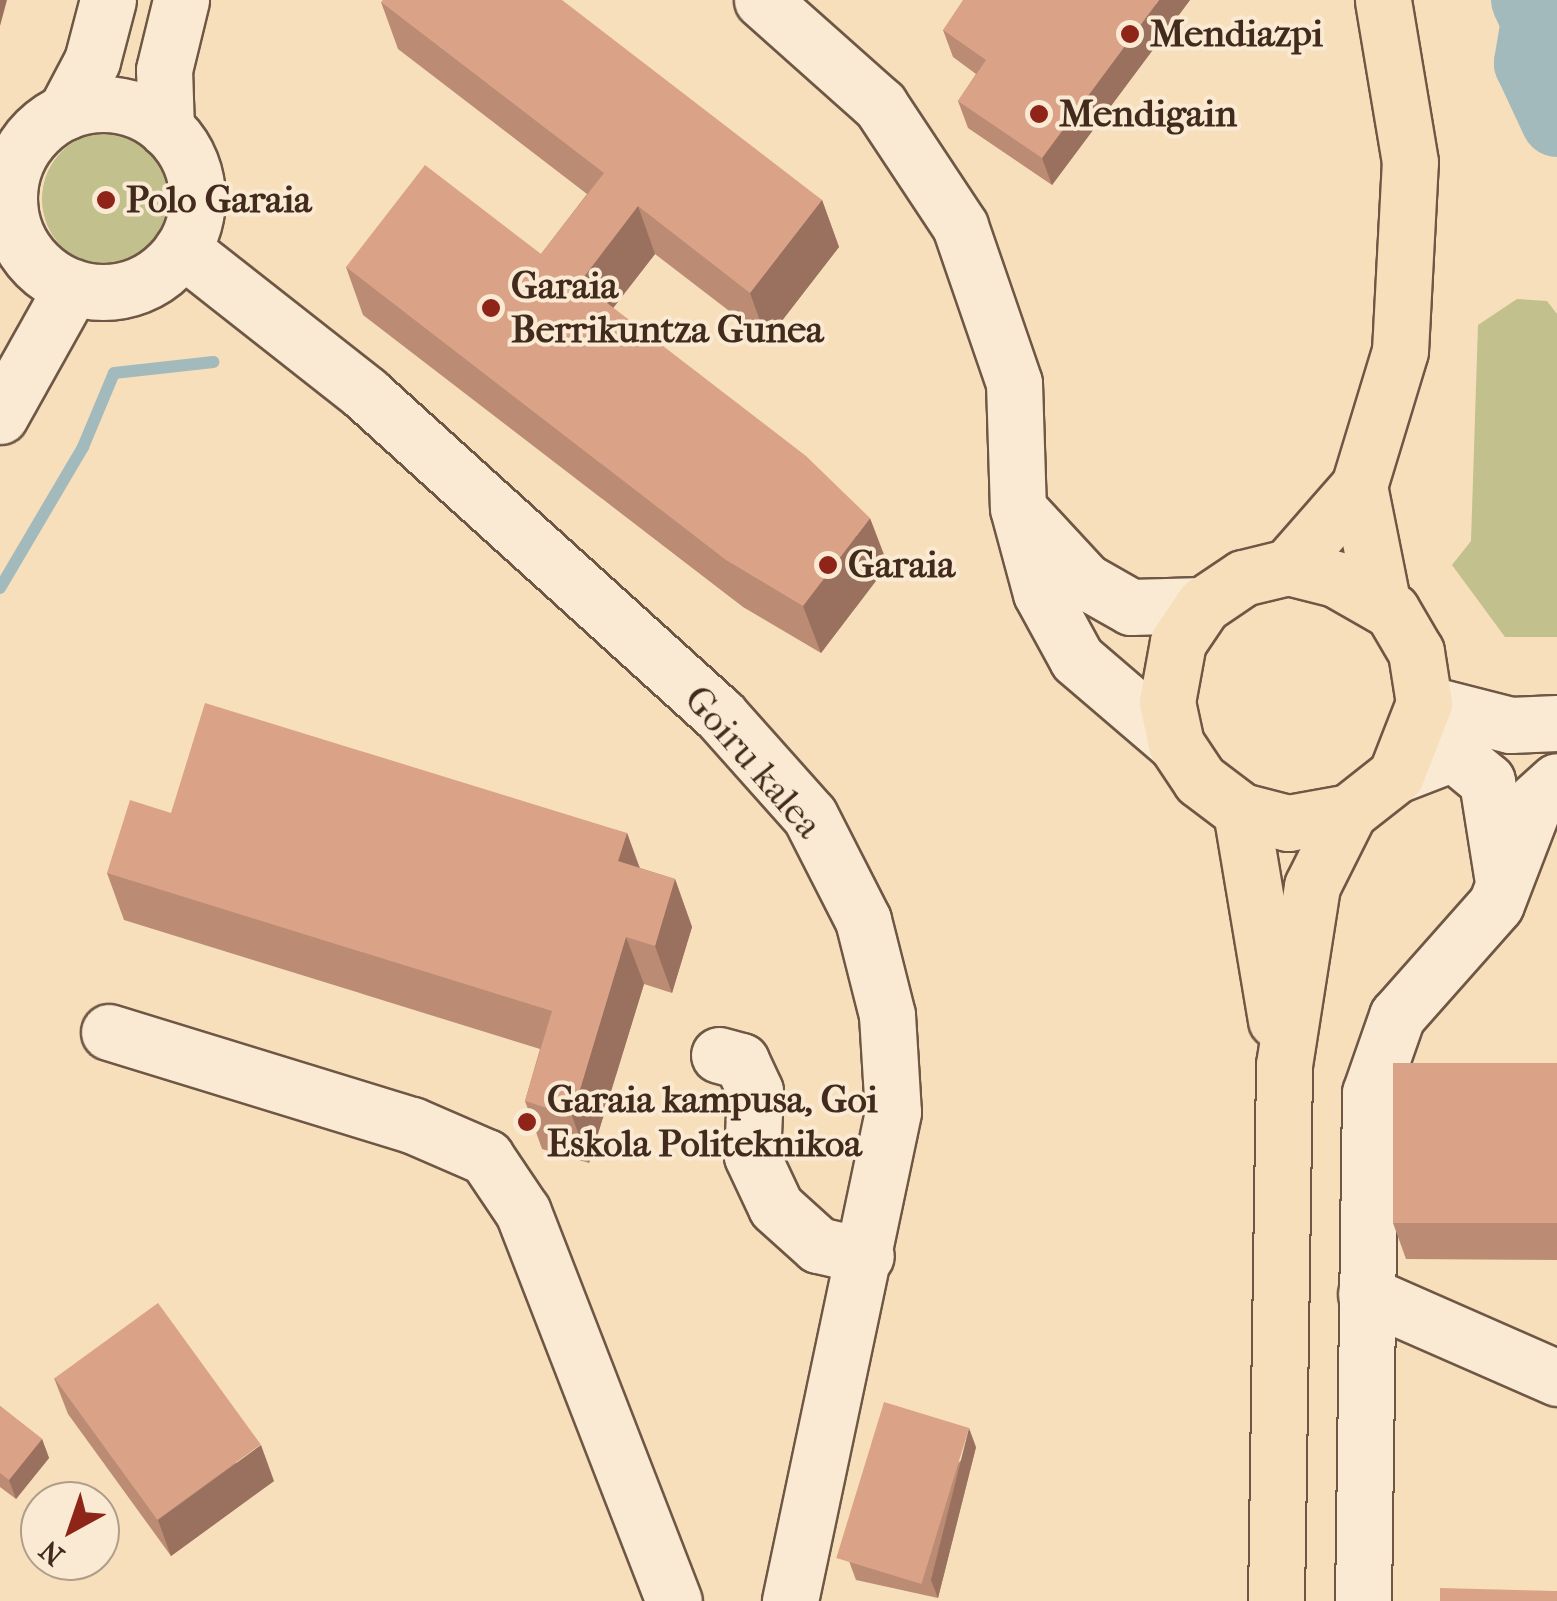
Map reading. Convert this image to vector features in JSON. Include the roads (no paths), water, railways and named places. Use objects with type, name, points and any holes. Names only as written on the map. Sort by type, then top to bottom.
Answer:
[{"type":"main road","points":[[1288,567],[1359,486],[1400,350],[1410,162],[1383,0]]},
{"type":"main road","points":[[1276,1601],[1284,1065],[1312,886],[1349,812],[1396,774],[1424,703],[1416,652],[1383,606],[1359,486]]},
{"type":"main road","points":[[1349,812],[1288,823],[1241,811],[1200,780],[1176,744],[1168,674],[1204,605],[1243,578],[1288,567],[1336,579],[1383,606]]},
{"type":"main road","points":[[1241,811],[1284,1065]]},
{"type":"street","points":[[65,112],[118,105],[166,129],[183,148],[198,198],[182,249],[134,287],[72,287],[29,256],[5,208],[28,141],[65,112],[92,61],[108,0]]},
{"type":"street","points":[[166,129],[164,70],[181,0]]},
{"type":"street","points":[[762,0],[880,104],[960,226],[1014,383],[1018,508],[1041,593],[1078,659],[1176,744]]},
{"type":"street","name":"Goiru kalea","points":[[182,249],[537,543],[720,715],[810,816],[863,920],[887,1016],[893,1112],[866,1256],[790,1601]]},
{"type":"street","points":[[0,416],[72,287]]},
{"type":"street","points":[[1018,508],[1085,581],[1130,607],[1204,605]]},
{"type":"street","points":[[1424,703],[1534,724]]},
{"type":"street","points":[[1396,774],[1534,724]]},
{"type":"street","points":[[1363,1601],[1370,1093],[1396,1016],[1488,914],[1547,791],[1534,724]]},
{"type":"street","points":[[1453,753],[1487,781],[1502,878]]},
{"type":"street","points":[[110,1032],[412,1125],[486,1157],[523,1212],[674,1601]]},
{"type":"street","points":[[719,1055],[741,1061],[756,1090],[752,1156],[776,1208],[818,1245],[866,1256]]},
{"type":"street","points":[[1366,1294],[1557,1378]]},
{"type":"waterway","points":[[1527,0],[1537,21],[1530,63],[1557,121]]},
{"type":"waterway","points":[[0,588],[83,447],[114,373],[213,362]]},
{"type":"place","name":"Mendiazpi","points":[[1130,34]]},
{"type":"place","name":"Mendigain","points":[[1039,114]]},
{"type":"place","name":"Polo Garaia","points":[[106,200]]},
{"type":"place","name":"Garaia Berrikuntza Gunea","points":[[491,308]]},
{"type":"place","name":"Garaia","points":[[828,565]]},
{"type":"place","name":"Garaia kampusa, Goi Eskola Politeknikoa","points":[[527,1122]]}]
